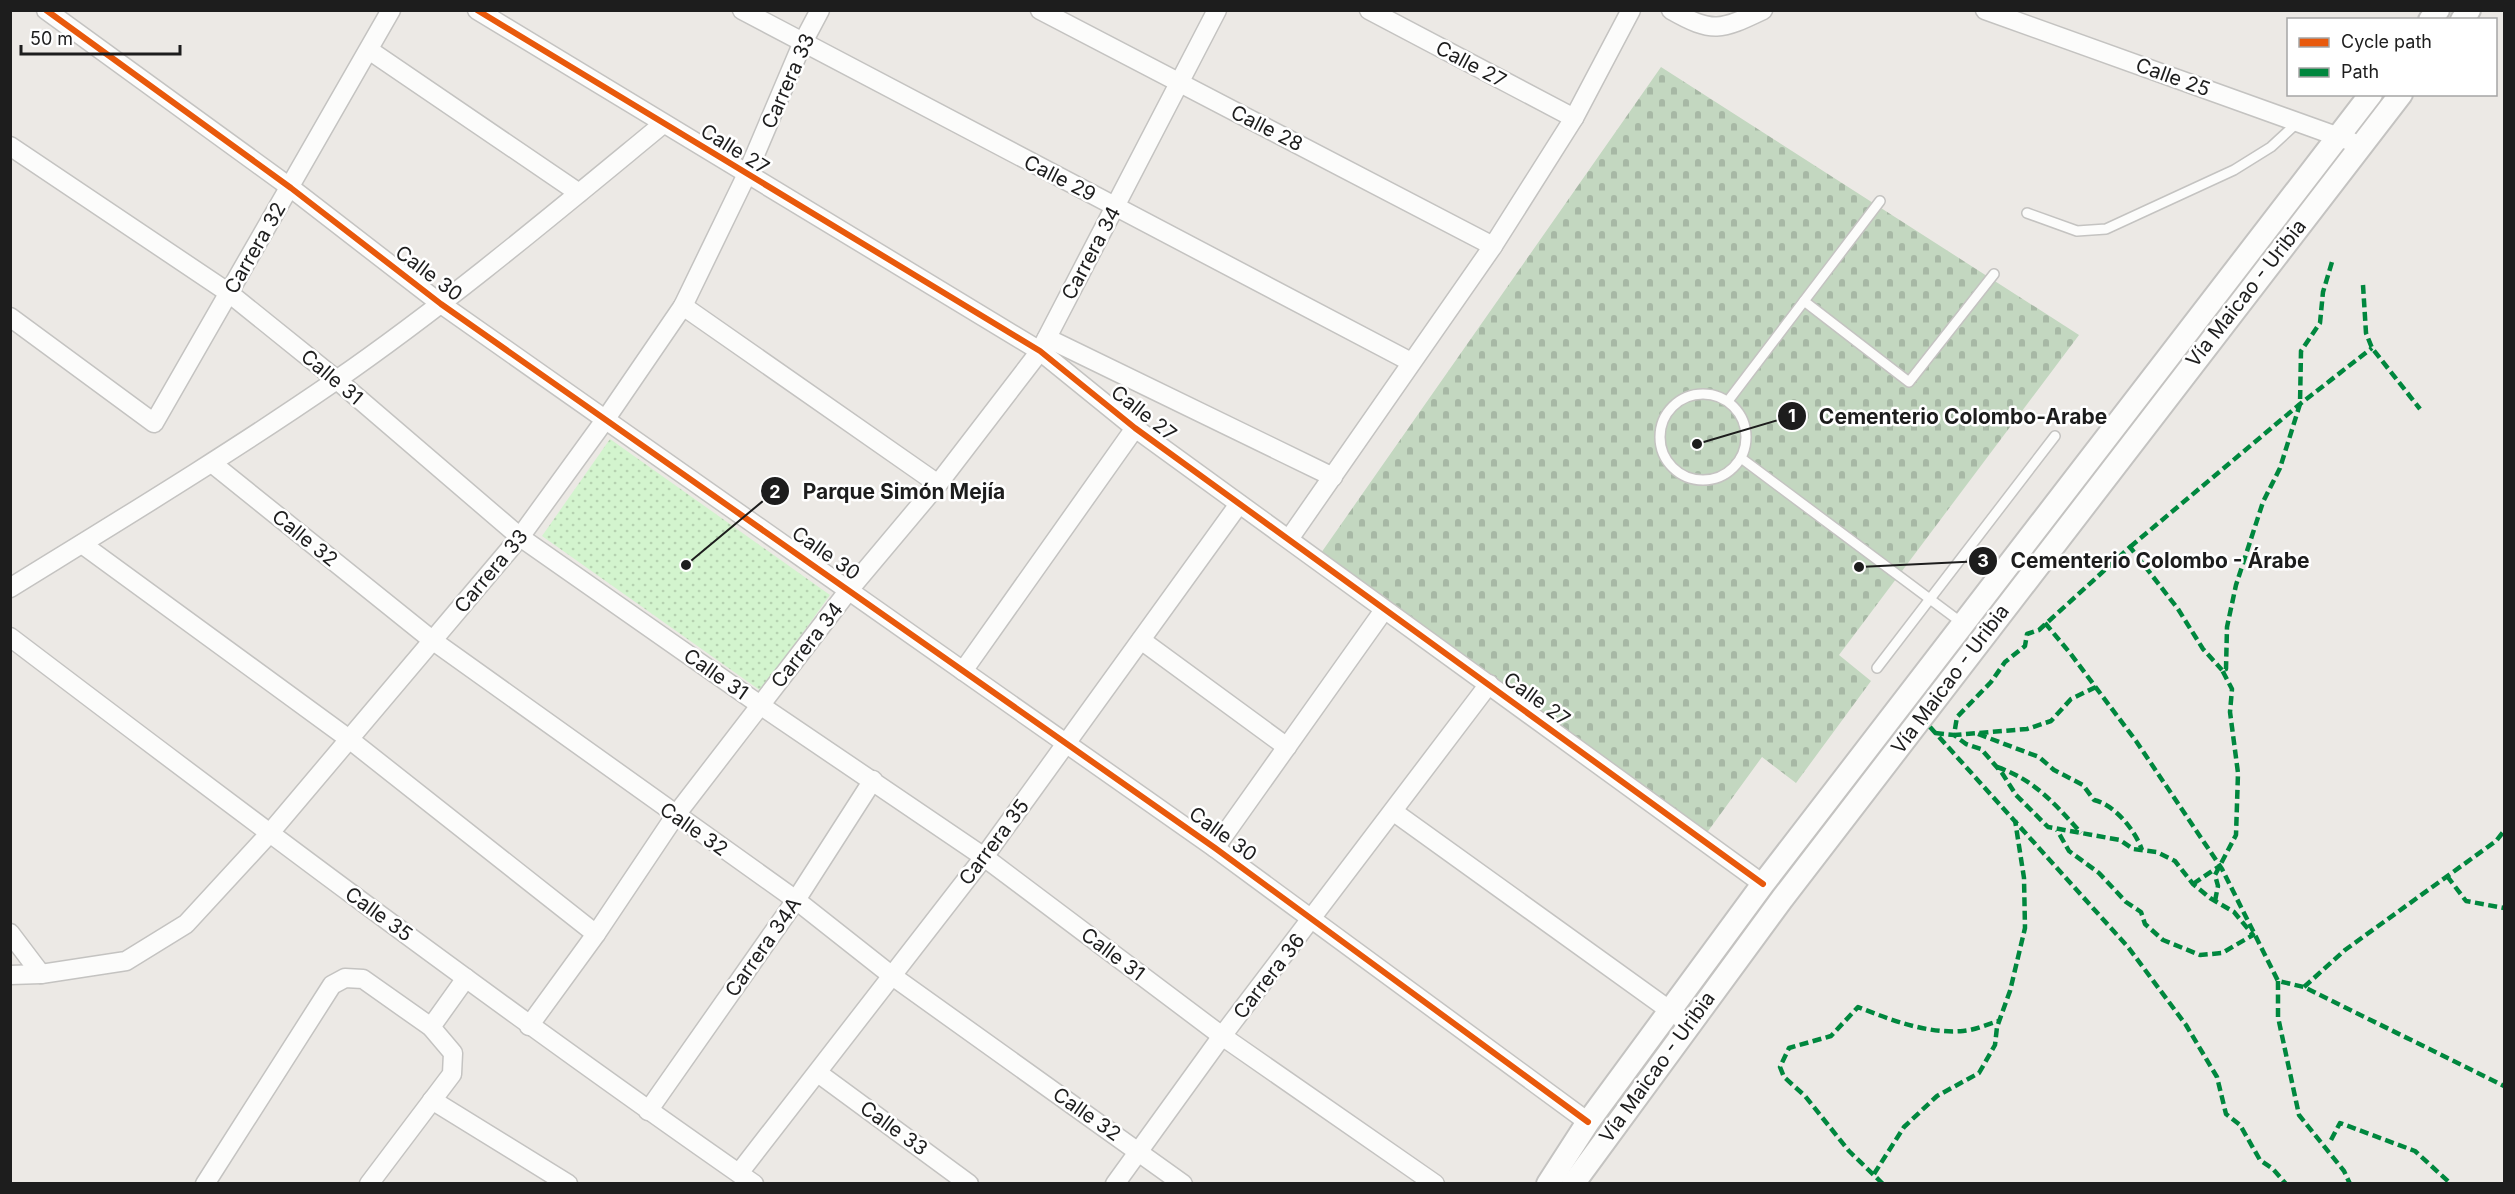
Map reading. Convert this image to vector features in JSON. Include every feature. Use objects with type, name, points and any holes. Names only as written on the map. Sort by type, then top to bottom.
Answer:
[{"type":"street","name":"Calle 30","points":[[46,10],[291,188],[441,303],[1215,848],[1588,1122]]},
{"type":"street","name":"Carrera 32","points":[[10,317],[154,423],[291,188],[391,10]]},
{"type":"street","name":"Calle 27","points":[[477,10],[747,176],[1043,344],[1135,428],[1763,884]]},
{"type":"street","name":"Calle 29","points":[[742,10],[802,44],[1411,362]]},
{"type":"street","name":"Carrera 33","points":[[10,975],[41,974],[126,961],[186,924],[269,834],[520,537],[605,420],[683,306],[747,176],[802,44],[820,10]]},
{"type":"street","name":"Calle 28","points":[[1040,10],[1493,246]]},
{"type":"street","name":"Carrera 34","points":[[530,1026],[596,934],[675,816],[849,590],[938,484],[1043,344],[1217,10]]},
{"type":"street","name":"Calle 27","points":[[1369,10],[1574,118]]},
{"type":"street","points":[[1288,539],[1493,246],[1574,118],[1631,10]]},
{"type":"street","points":[[1671,10],[1694,23],[1712,28],[1730,26],[1763,10]]},
{"type":"street","name":"Calle 25","points":[[1985,10],[2338,136],[2360,146]]},
{"type":"street","points":[[369,50],[579,193]]},
{"type":"street","name":"Vía Maicao - Uribia","points":[[1548,1184],[1588,1122],[1679,1017],[1972,631],[2369,96]]},
{"type":"street","name":"Vía Maicao - Uribia","points":[[1573,1184],[1763,884],[1972,631],[2399,96]]},
{"type":"street","points":[[10,588],[213,464],[337,380],[441,303],[663,124]]},
{"type":"street","name":"Calle 31","points":[[10,146],[229,293],[337,380],[520,537],[760,705],[984,857],[1222,1036],[1435,1184]]},
{"type":"street","points":[[683,306],[938,484]]},
{"type":"street","points":[[1043,344],[1333,477]]},
{"type":"street","points":[[963,671],[1135,428]]},
{"type":"street","name":"Calle 32","points":[[213,464],[432,640],[675,816],[796,900],[891,975],[1183,1184]]},
{"type":"street","name":"Carrera 35","points":[[738,1173],[984,857],[1239,504]]},
{"type":"street","points":[[82,544],[349,739],[596,934]]},
{"type":"street","points":[[1215,848],[1384,610]]},
{"type":"street","name":"Calle 35","points":[[10,637],[269,834],[530,1026],[754,1184]]},
{"type":"street","points":[[1141,640],[1287,747]]},
{"type":"street","name":"Carrera 36","points":[[1115,1184],[1222,1036],[1312,921],[1489,684]]},
{"type":"street","name":"Carrera 34A","points":[[648,1111],[796,900],[873,780]]},
{"type":"street","points":[[1394,812],[1679,1017]]},
{"type":"street","points":[[10,933],[41,974]]},
{"type":"street","points":[[206,1183],[332,985],[345,978],[363,979],[431,1027],[453,1053],[452,1074],[369,1184]]},
{"type":"street","points":[[431,1027],[466,978]]},
{"type":"street","name":"Calle 33","points":[[818,1073],[969,1184]]},
{"type":"street","points":[[432,1100],[545,1178],[568,1184]]},
{"type":"lane","points":[[2027,213],[2077,231],[2106,229],[2234,171],[2271,147],[2298,122]]},
{"type":"lane","points":[[1728,401],[1880,201]]},
{"type":"lane","points":[[1804,301],[1909,382],[1994,274]]},
{"type":"lane","points":[[1708,394],[1728,401],[1743,419],[1746,441],[1741,458],[1727,473],[1707,480],[1687,477],[1670,465],[1661,447],[1661,426],[1671,408],[1688,396],[1708,394]]},
{"type":"lane","points":[[1877,668],[2055,436]]},
{"type":"lane","points":[[1741,458],[1972,631]]},
{"type":"green space","points":[[1661,67],[2079,335],[1839,655],[1871,681],[1796,783],[1762,757],[1706,834],[1321,553]]},
{"type":"green space","points":[[610,439],[830,595],[761,691],[542,536]]},
{"type":"marked path","points":[[2215,901],[2218,886],[2215,875],[2236,835],[2238,773],[2230,712],[2232,689],[2222,670],[2226,669],[2227,627],[2236,585],[2263,502],[2280,468],[2300,404],[2301,351],[2320,323],[2323,292],[2332,262]]},
{"type":"marked path","points":[[2363,285],[2366,333],[2372,348],[2420,409]]},
{"type":"marked path","points":[[2130,547],[2300,404],[2372,348]]},
{"type":"marked path","points":[[2096,687],[2071,699],[2051,721],[2027,729],[1954,735],[1957,717],[1991,682],[2005,662],[2025,646],[2027,634],[2039,630],[2130,547],[2178,609],[2203,649],[2222,670]]},
{"type":"marked path","points":[[2045,623],[2136,741],[2222,869],[2278,981],[2304,987],[2504,1086]]},
{"type":"marked path","points":[[1921,717],[2128,947],[2186,1025],[2217,1077],[2226,1114],[2240,1125],[2260,1160],[2273,1169],[2286,1184]]},
{"type":"marked path","points":[[1935,733],[1954,735],[1966,744],[1981,749],[2002,773],[2016,795],[2048,827],[2120,840],[2133,849],[2157,852],[2175,861],[2193,884],[2210,898],[2234,912],[2253,935],[2222,953],[2200,955],[2163,940],[2145,924],[2141,912],[2126,902],[2099,873],[2069,851],[2057,830]]},
{"type":"marked path","points":[[1978,734],[2039,757],[2054,770],[2083,785],[2094,800],[2109,807],[2123,819],[2142,850]]},
{"type":"marked path","points":[[1997,767],[2010,772],[2044,794],[2081,833]]},
{"type":"marked path","points":[[1874,1174],[1904,1127],[1937,1096],[1979,1073],[1995,1045],[1997,1027],[2010,991],[2025,928],[2024,878],[2015,820]]},
{"type":"marked path","points":[[2304,987],[2345,950],[2496,841],[2504,831]]},
{"type":"marked path","points":[[2193,884],[2218,867]]},
{"type":"marked path","points":[[2447,876],[2466,901],[2504,908]]},
{"type":"marked path","points":[[2278,981],[2278,1017],[2299,1115],[2344,1171],[2350,1184]]},
{"type":"marked path","points":[[1883,1184],[1849,1151],[1805,1096],[1784,1077],[1780,1067],[1789,1048],[1831,1036],[1858,1007],[1896,1021],[1936,1030],[1968,1030],[1999,1021]]},
{"type":"marked path","points":[[2331,1140],[2340,1123],[2415,1151],[2451,1184]]},
{"type":"cycle path","points":[[46,10],[291,188],[441,304],[1215,848],[1588,1122]]},
{"type":"cycle path","points":[[477,10],[1040,351],[1135,428],[1763,884]]},
{"type":"place","name":"Cementerio Colombo-Arabe","points":[[1697,444]]},
{"type":"place","name":"Parque Simón Mejía","points":[[686,565]]},
{"type":"place","name":"Cementerio Colombo - Árabe","points":[[1859,567]]}]
